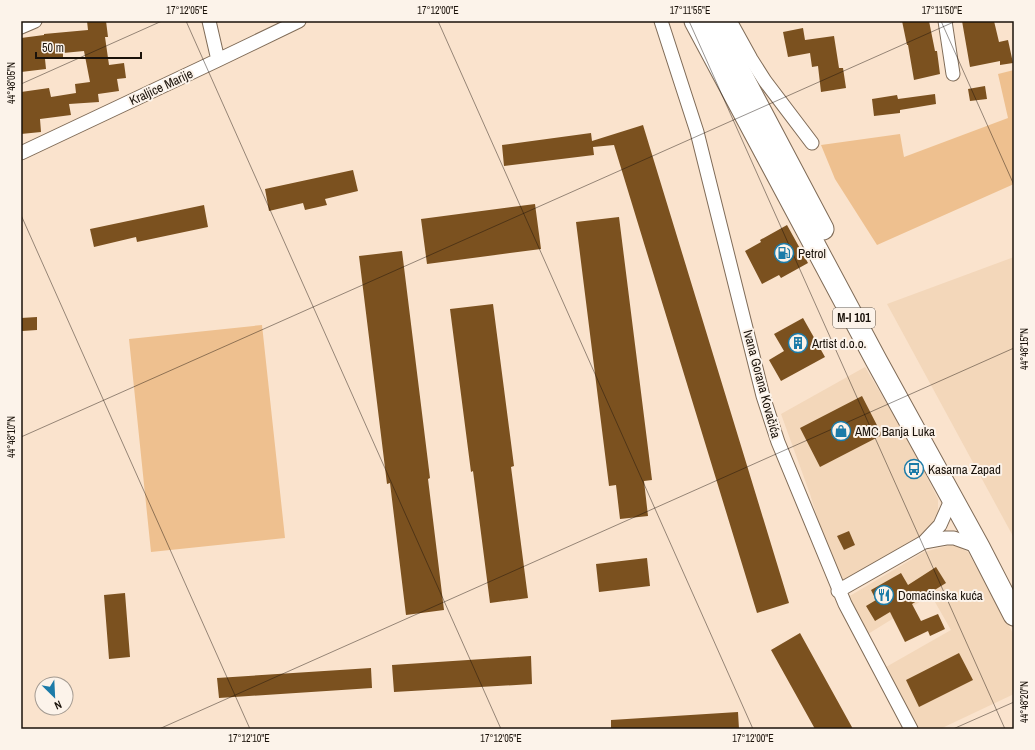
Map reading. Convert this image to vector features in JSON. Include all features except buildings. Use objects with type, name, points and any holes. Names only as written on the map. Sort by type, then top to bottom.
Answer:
[{"type":"main road","name":"M-I 101","points":[[695,21],[979,547],[1014,615]]},
{"type":"main road","name":"M-I 101","points":[[713,21],[851,283],[1014,584]]},
{"type":"street","points":[[21,27],[35,21]]},
{"type":"street","points":[[209,21],[218,60]]},
{"type":"street","name":"Kraljice Marije","points":[[21,153],[299,21]]},
{"type":"street","name":"Ivana Gorana Kovačića","points":[[661,21],[697,132],[764,396],[778,442],[838,591],[911,729]]},
{"type":"street","points":[[730,21],[765,81],[812,143]]},
{"type":"street","points":[[945,21],[953,74]]},
{"type":"street","points":[[838,591],[924,542],[940,525],[952,498]]},
{"type":"street","points":[[924,542],[954,538],[979,547]]},
{"type":"shaded area","points":[[1014,70],[1014,184],[877,245],[835,179],[821,145],[900,134],[904,157],[1008,118],[998,74]]},
{"type":"shaded area","points":[[1014,257],[1014,538],[887,304]]},
{"type":"shaded area","points":[[262,325],[285,538],[151,552],[129,339]]},
{"type":"shaded area","points":[[865,367],[910,443],[938,499],[938,520],[926,534],[843,582],[822,533],[810,494],[781,414]]},
{"type":"shaded area","points":[[951,545],[958,546],[968,552],[1014,635],[1014,694],[940,729],[918,729],[886,667],[951,630],[931,595],[868,634],[848,597],[924,552]]},
{"type":"place","name":"Petrol","points":[[784,253]]},
{"type":"place","name":"Artist d.o.o.","points":[[798,343]]},
{"type":"place","name":"AMC Banja Luka","points":[[841,431]]},
{"type":"place","name":"Kasarna Zapad","points":[[914,469]]},
{"type":"place","name":"Domaćinska kuća","points":[[884,595]]}]
